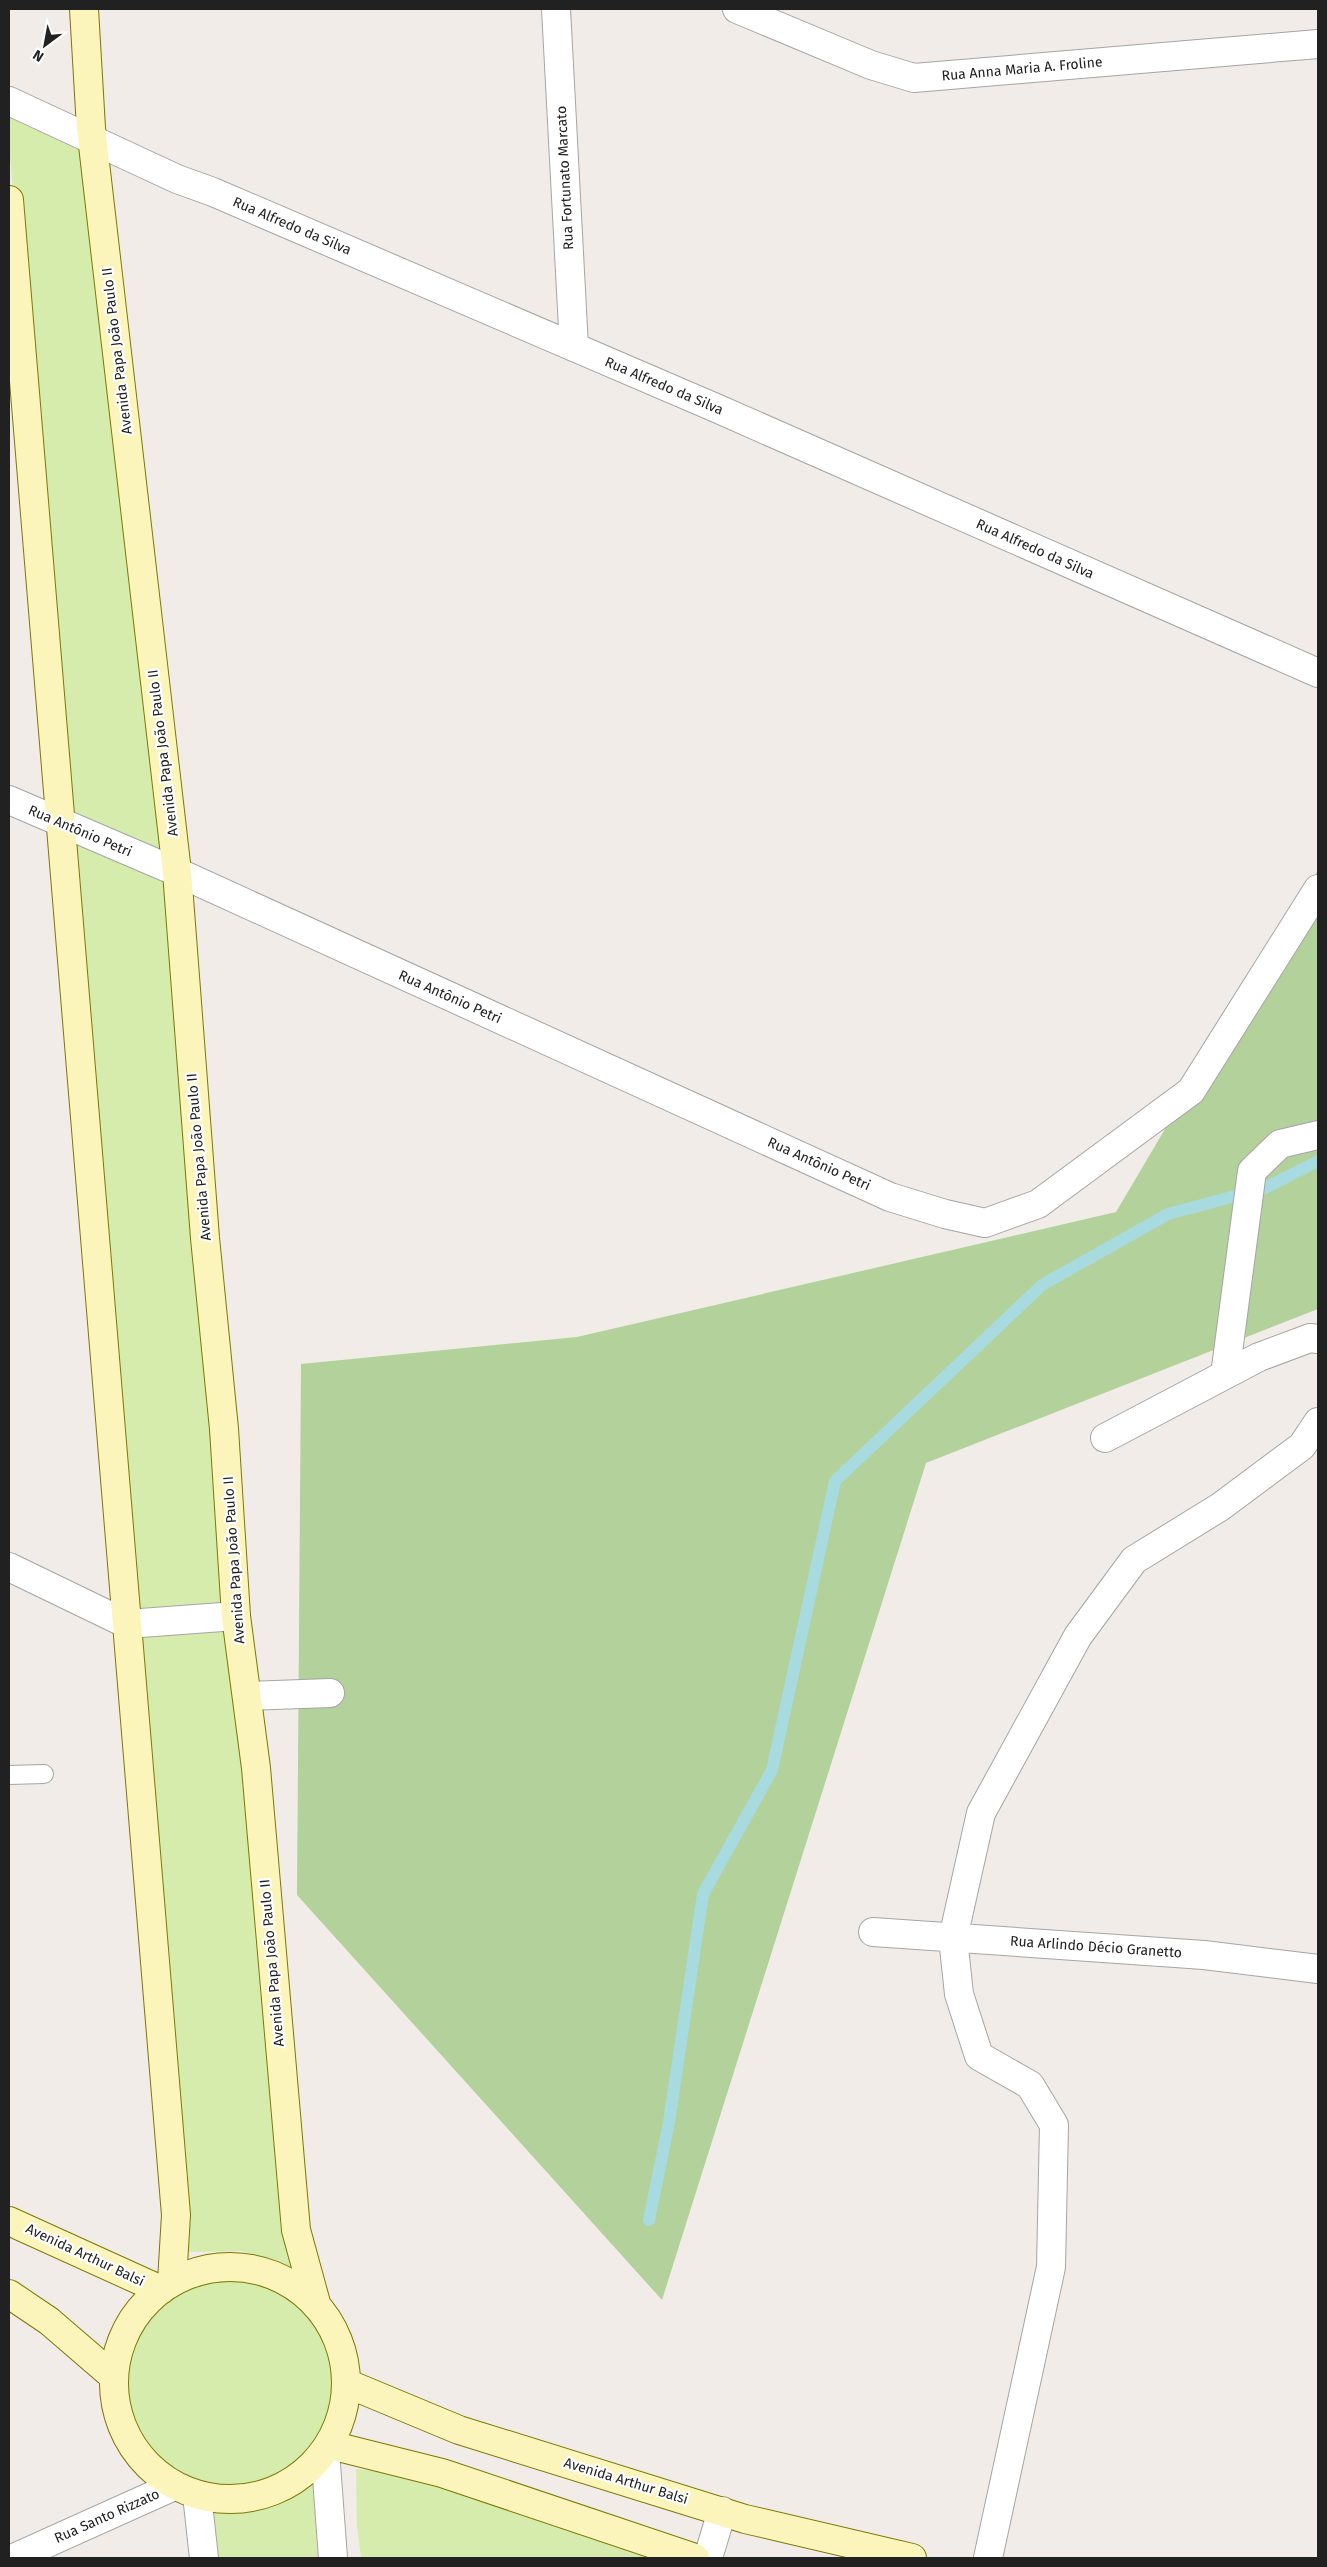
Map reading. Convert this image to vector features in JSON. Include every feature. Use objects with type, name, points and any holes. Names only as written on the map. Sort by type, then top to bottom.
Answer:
[{"type":"main road","name":"Avenida Papa João Paulo II","points":[[84,9],[93,140],[177,872],[205,1238],[224,1429],[236,1616],[256,1768],[296,2230],[316,2303]]},
{"type":"main road","points":[[9,200],[176,2215],[167,2286]]},
{"type":"main road","name":"Avenida Arthur Balsi","points":[[9,2221],[167,2286]]},
{"type":"main road","points":[[209,2268],[248,2268],[284,2280],[316,2303],[337,2336],[346,2383],[345,2410],[328,2448],[305,2474],[272,2493],[234,2500],[185,2490],[135,2450],[118,2415],[114,2377],[122,2338],[142,2306],[167,2286],[209,2268]]},
{"type":"main road","points":[[9,2294],[49,2321],[114,2377]]},
{"type":"main road","name":"Avenida Arthur Balsi","points":[[346,2383],[459,2430],[722,2511],[912,2558]]},
{"type":"main road","points":[[328,2448],[442,2473],[695,2558]]},
{"type":"street","name":"Rua Fortunato Marcato","points":[[556,9],[574,347]]},
{"type":"street","name":"Rua Anna Maria A. Froline","points":[[737,9],[871,65],[914,78],[1318,44]]},
{"type":"street","name":"Rua Alfredo da Silva","points":[[9,101],[177,178],[574,347],[1318,673]]},
{"type":"street","name":"Rua Antônio Petri","points":[[9,800],[60,824],[177,872],[890,1197],[945,1214],[985,1223],[1038,1204],[1191,1091],[1318,889]]},
{"type":"street","points":[[1225,1375],[1252,1171],[1280,1144],[1318,1135]]},
{"type":"street","points":[[1105,1438],[1259,1357],[1314,1338]]},
{"type":"street","points":[[988,2558],[1051,2266],[1054,2125],[1030,2085],[979,2056],[960,1994],[953,1938],[981,1813],[1078,1636],[1134,1560],[1220,1507],[1302,1446],[1318,1422]]},
{"type":"street","points":[[9,1567],[127,1624],[236,1616]]},
{"type":"street","points":[[246,1696],[330,1693]]},
{"type":"street","name":"Rua Arlindo Décio Granetto","points":[[873,1932],[1204,1954],[1318,1969]]},
{"type":"street","points":[[328,2448],[333,2558]]},
{"type":"street","points":[[185,2490],[204,2558]]},
{"type":"street","name":"Rua Santo Rizzato","points":[[14,2558],[185,2490]]},
{"type":"street","points":[[708,2558],[722,2511]]},
{"type":"lane","points":[[9,1775],[44,1774]]},
{"type":"green space","points":[[9,99],[88,132],[171,866],[66,821],[9,145]]},
{"type":"green space","points":[[66,832],[173,875],[233,1612],[132,1620]]},
{"type":"green space","points":[[1318,870],[1318,1309],[926,1463],[662,2300],[297,1895],[301,1364],[577,1337],[1116,1212]]},
{"type":"green space","points":[[232,1619],[297,2270],[242,2251],[187,2252],[132,1629]]},
{"type":"green space","points":[[220,2280],[240,2280],[261,2284],[280,2292],[305,2311],[318,2327],[328,2345],[334,2365],[336,2386],[334,2407],[328,2427],[318,2445],[305,2461],[280,2480],[261,2488],[240,2492],[220,2492],[199,2488],[180,2480],[163,2468],[148,2453],[136,2436],[128,2417],[124,2396],[124,2376],[128,2355],[136,2336],[148,2319],[163,2304],[180,2292],[199,2284]]},
{"type":"green space","points":[[356,2469],[441,2477],[682,2558],[361,2558],[357,2526]]},
{"type":"green space","points":[[316,2475],[329,2558],[218,2558],[205,2503],[234,2504],[263,2500],[290,2490]]},
{"type":"waterway","points":[[649,2220],[669,2122],[703,1894],[772,1770],[835,1481],[1042,1285],[1168,1214],[1265,1188],[1318,1161]]}]
